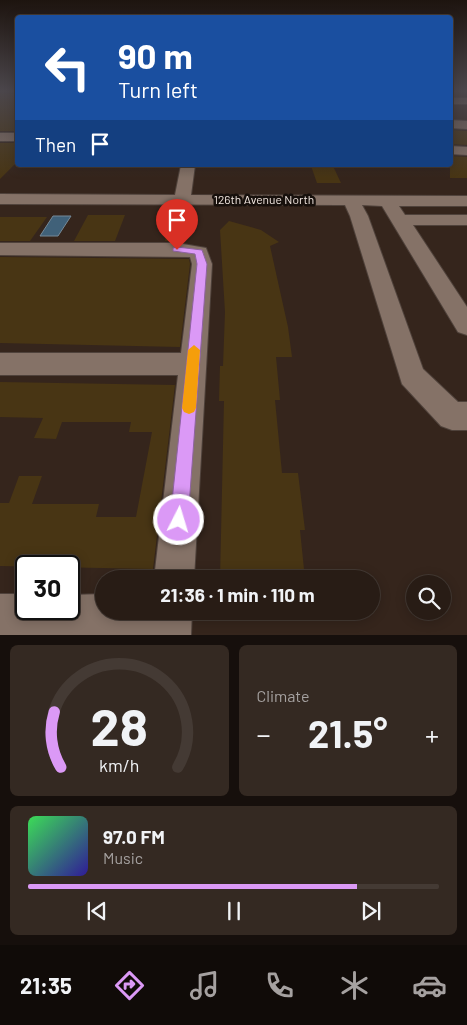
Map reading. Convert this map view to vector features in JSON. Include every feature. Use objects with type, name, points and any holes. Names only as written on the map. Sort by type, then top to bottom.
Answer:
[{"type":"street","points":[[453,124],[467,125]]},
{"type":"street","points":[[0,137],[15,137]]},
{"type":"street","points":[[453,150],[467,151]]},
{"type":"street","points":[[182,200],[188,167]]},
{"type":"street","name":"126th Avenue North","points":[[0,199],[467,202]]},
{"type":"street","points":[[351,201],[359,216],[412,376],[452,416],[467,416]]},
{"type":"street","points":[[388,201],[467,326]]},
{"type":"street","points":[[400,220],[467,220]]},
{"type":"street","points":[[0,249],[177,250],[199,252],[202,264],[175,570]]},
{"type":"street","points":[[0,364],[193,364]]},
{"type":"street","points":[[0,615],[95,615]]},
{"type":"water","points":[[53,216],[71,216],[58,236],[40,236]]},
{"type":"building","points":[[0,120],[15,120],[15,131],[0,131]]},
{"type":"building","points":[[453,130],[467,131],[467,145],[453,144]]},
{"type":"building","points":[[0,143],[15,143],[15,164],[0,179]]},
{"type":"building","points":[[453,156],[467,157],[467,178],[450,178]]},
{"type":"building","points":[[311,167],[333,167],[341,183],[317,183]]},
{"type":"building","points":[[171,213],[185,216],[180,242],[165,241]]},
{"type":"building","points":[[88,215],[125,215],[115,241],[74,241]]},
{"type":"building","points":[[0,217],[47,217],[30,241],[0,241]]},
{"type":"building","points":[[229,221],[261,230],[279,242],[270,246],[288,327],[292,357],[276,357],[280,400],[275,400],[282,473],[298,473],[305,530],[300,530],[304,570],[220,570],[224,401],[219,401],[220,366],[223,366],[225,312],[220,230]]},
{"type":"building","points":[[0,257],[189,259],[190,264],[180,347],[0,343]]},
{"type":"building","points":[[0,382],[175,385],[153,569],[80,568],[80,555],[15,555],[15,566],[0,566],[0,503],[9,503],[19,476],[42,476],[32,504],[99,504],[96,517],[136,517],[152,432],[129,432],[131,422],[62,422],[56,439],[34,438],[43,418],[0,417]]},
{"type":"slow traffic","points":[[189,408],[194,350]]},
{"type":"route","points":[[177,250],[199,252],[202,264],[179,520]]}]
